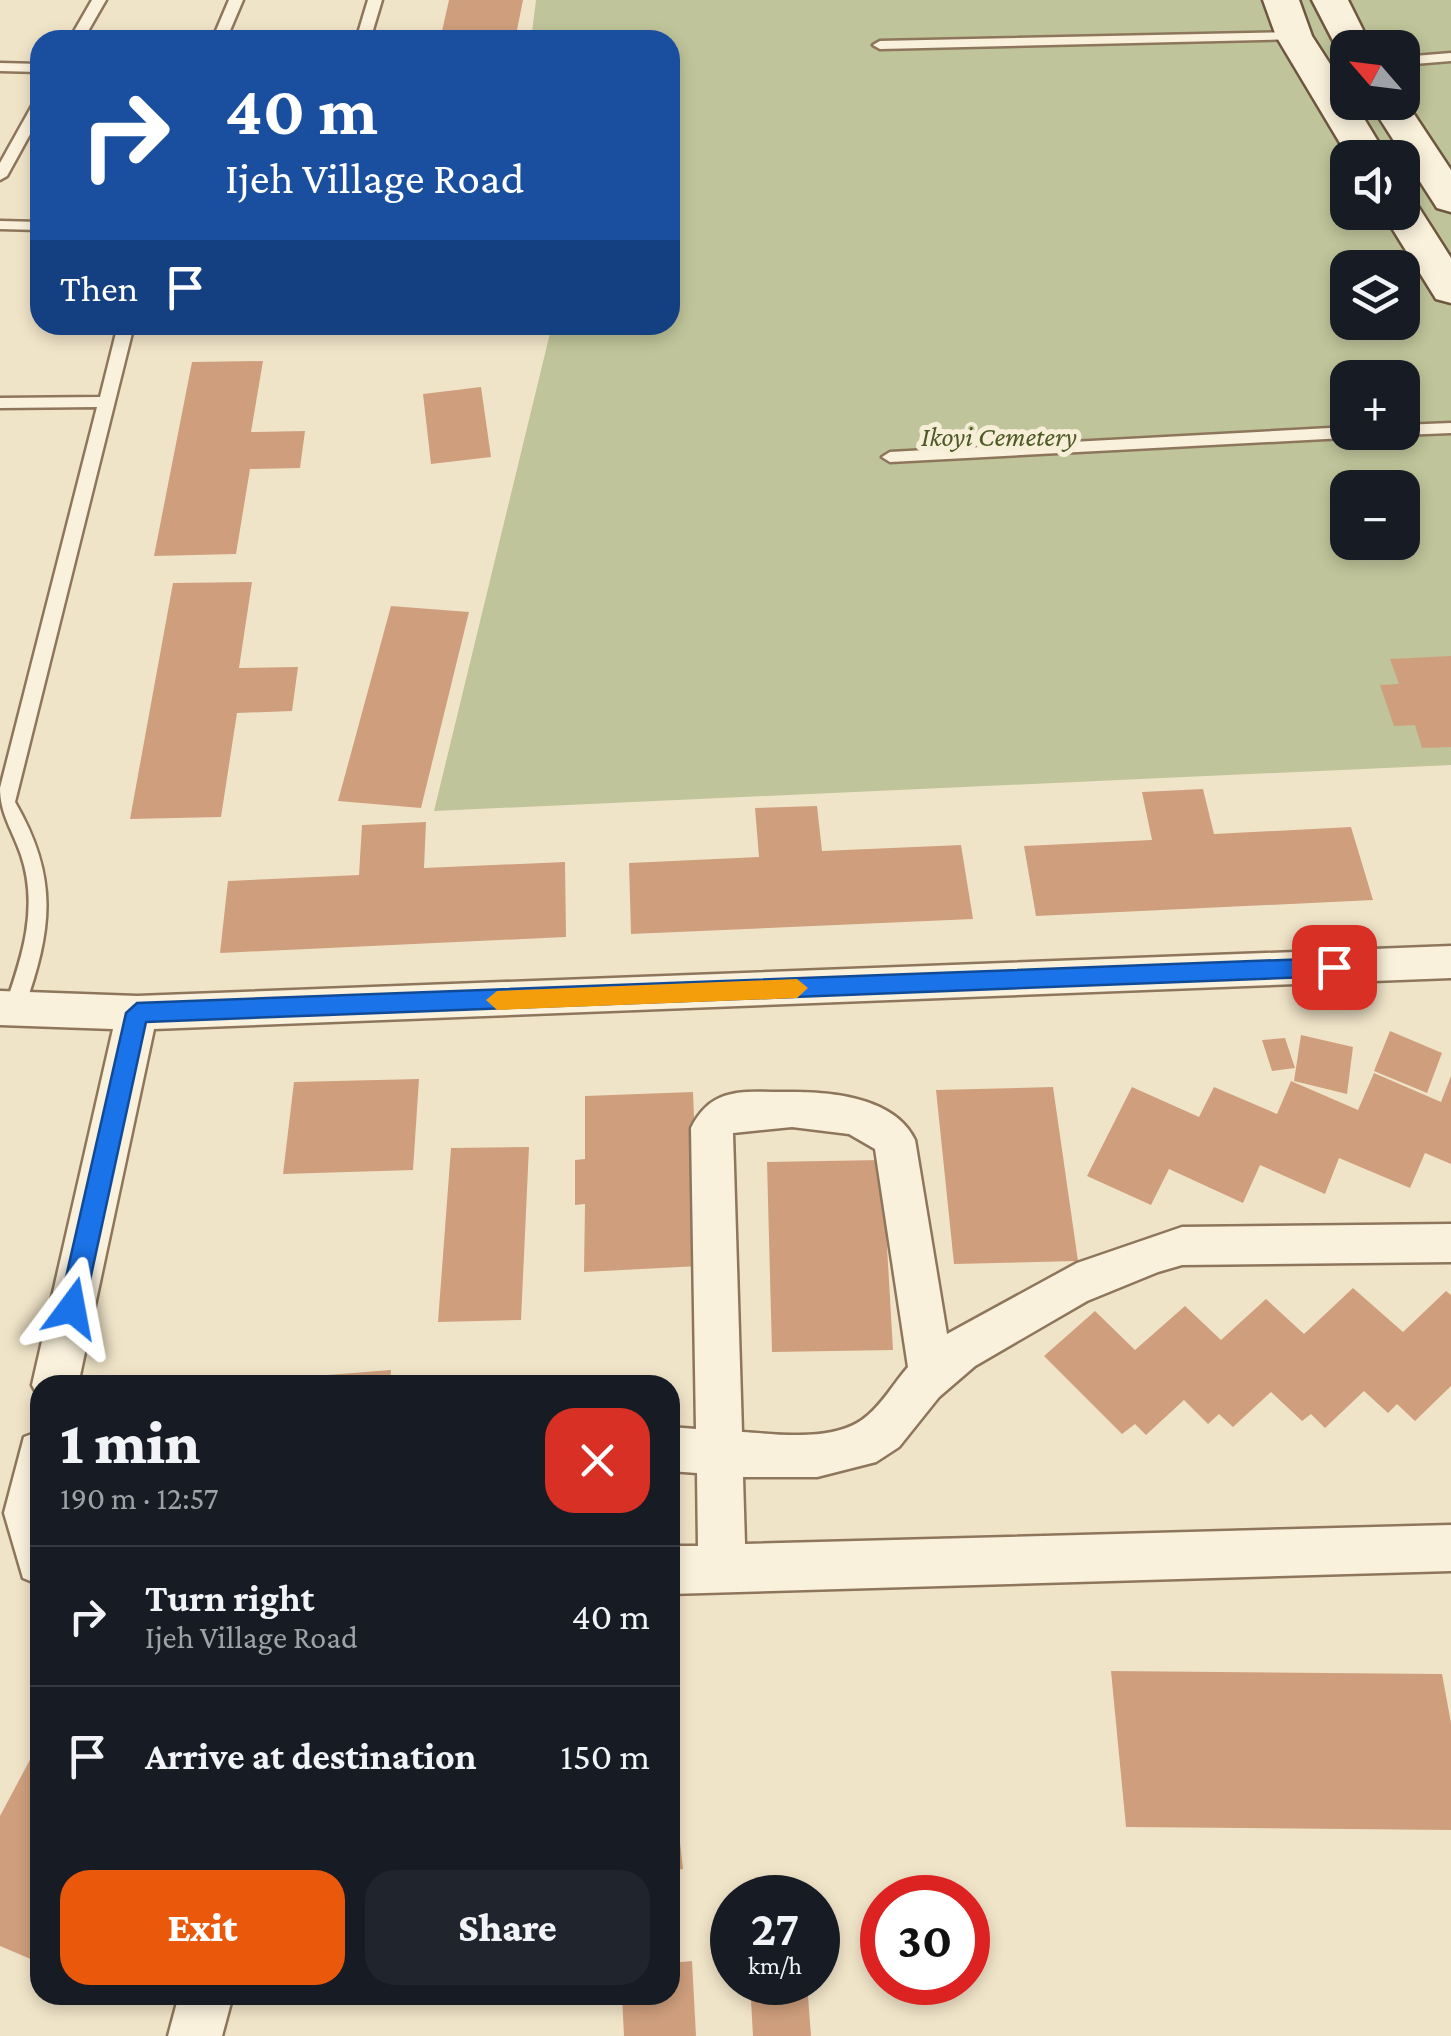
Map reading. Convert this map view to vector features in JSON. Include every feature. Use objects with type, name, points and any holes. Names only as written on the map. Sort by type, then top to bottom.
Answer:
[{"type":"main road","points":[[1281,0],[1294,36],[1358,140]]},
{"type":"main road","points":[[1330,0],[1345,30]]},
{"type":"main road","points":[[1400,120],[1451,200]]},
{"type":"main road","points":[[1413,230],[1451,290]]},
{"type":"street","points":[[7,1008],[137,1013],[1451,962]]},
{"type":"street","points":[[57,1375],[137,1013]]},
{"type":"street","points":[[722,1568],[712,1128],[725,1112],[850,1111],[876,1123],[894,1140],[931,1373]]},
{"type":"street","points":[[680,1450],[818,1454],[856,1448],[888,1432],[931,1373],[962,1349],[1084,1278],[1140,1255],[1182,1246],[1451,1243]]},
{"type":"street","points":[[30,1499],[30,1524]]},
{"type":"street","points":[[680,1570],[1451,1548]]},
{"type":"street","points":[[195,2036],[203,2005]]},
{"type":"lane","points":[[82,30],[99,0]]},
{"type":"lane","points":[[223,30],[236,0]]},
{"type":"lane","points":[[366,30],[375,0]]},
{"type":"lane","points":[[880,45],[1294,36]]},
{"type":"lane","points":[[1420,60],[1451,57]]},
{"type":"lane","points":[[0,67],[30,68]]},
{"type":"lane","points":[[0,176],[30,122]]},
{"type":"lane","points":[[0,225],[30,226]]},
{"type":"lane","points":[[7,1008],[30,966],[43,899],[28,848],[3,799],[124,335]]},
{"type":"lane","points":[[0,403],[108,402]]},
{"type":"lane","points":[[1420,429],[1451,428]]},
{"type":"lane","points":[[890,457],[1330,434]]},
{"type":"green space","name":"Ikoyi Cemetery","points":[[536,0],[1451,0],[1451,765],[434,811],[550,335],[680,335],[680,30],[532,30]]},
{"type":"building","points":[[449,0],[523,0],[517,30],[442,30]]},
{"type":"building","points":[[263,361],[251,432],[305,431],[300,468],[250,469],[236,554],[154,556],[192,362]]},
{"type":"building","points":[[481,387],[491,457],[431,464],[423,394]]},
{"type":"building","points":[[252,582],[239,668],[298,667],[292,711],[237,713],[221,817],[130,819],[173,583]]},
{"type":"building","points":[[391,606],[469,612],[421,808],[338,801]]},
{"type":"building","points":[[1451,656],[1451,747],[1422,748],[1415,725],[1394,726],[1380,685],[1399,684],[1390,659]]},
{"type":"building","points":[[1203,789],[1214,834],[1351,827],[1373,900],[1036,916],[1024,846],[1152,840],[1142,792]]},
{"type":"building","points":[[817,806],[822,851],[961,845],[973,919],[631,934],[629,863],[759,857],[755,808]]},
{"type":"building","points":[[426,822],[424,868],[565,862],[566,937],[220,953],[228,881],[359,875],[362,825]]},
{"type":"building","points":[[1390,1031],[1442,1053],[1427,1093],[1374,1071]]},
{"type":"building","points":[[1301,1035],[1353,1047],[1347,1094],[1294,1081]]},
{"type":"building","points":[[1285,1038],[1295,1068],[1272,1071],[1262,1040]]},
{"type":"building","points":[[1374,1073],[1441,1102],[1451,1076],[1451,1164],[1425,1153],[1410,1188],[1339,1158],[1325,1194],[1260,1165],[1243,1203],[1169,1169],[1151,1205],[1087,1176],[1132,1087],[1199,1117],[1214,1087],[1277,1114],[1291,1081],[1358,1110]]},
{"type":"building","points":[[419,1079],[413,1170],[283,1174],[294,1082]]},
{"type":"building","points":[[1053,1087],[1078,1261],[954,1264],[936,1090]]},
{"type":"building","points":[[693,1092],[700,1266],[584,1272],[585,1204],[575,1205],[575,1160],[585,1159],[585,1096]]},
{"type":"building","points":[[529,1147],[521,1320],[438,1322],[451,1148]]},
{"type":"building","points":[[882,1160],[893,1350],[772,1352],[767,1162]]},
{"type":"building","points":[[1353,1288],[1403,1332],[1446,1291],[1451,1295],[1451,1386],[1415,1421],[1397,1404],[1388,1413],[1364,1391],[1325,1428],[1311,1414],[1302,1421],[1271,1392],[1233,1427],[1219,1414],[1208,1424],[1184,1400],[1146,1435],[1135,1424],[1122,1434],[1044,1356],[1095,1311],[1135,1350],[1185,1306],[1221,1340],[1266,1299],[1304,1334]]},
{"type":"building","points":[[391,1370],[391,1375],[328,1375]]},
{"type":"building","points":[[1111,1671],[1442,1674],[1451,1723],[1451,1830],[1126,1827]]},
{"type":"building","points":[[30,1760],[30,1959],[0,1946],[0,1816]]},
{"type":"building","points":[[692,1961],[696,2036],[624,2036],[622,2005],[680,2005],[680,1962]]},
{"type":"building","points":[[751,2005],[809,2005],[811,2036],[753,2036]]},
{"type":"slow traffic","points":[[497,1000],[797,988]]},
{"type":"route","points":[[72,1308],[137,1013],[1334,967]]}]
